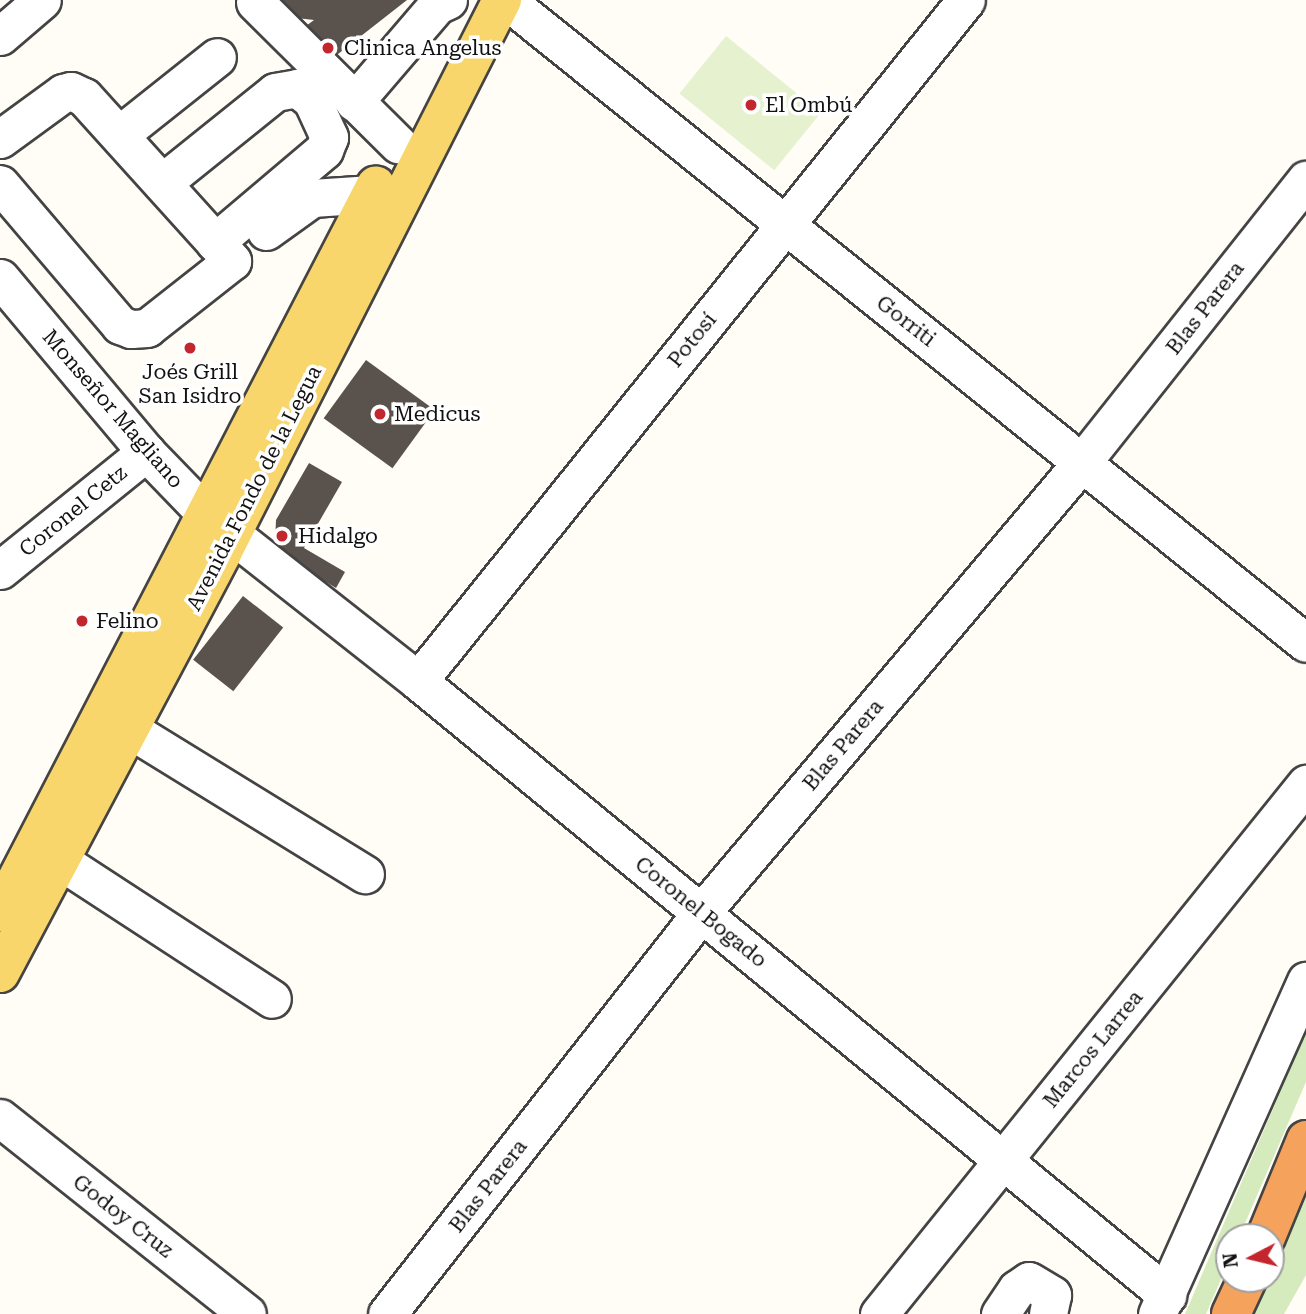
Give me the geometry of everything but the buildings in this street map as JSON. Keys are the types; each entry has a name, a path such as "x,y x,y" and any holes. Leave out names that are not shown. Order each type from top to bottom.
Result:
{"highway":[{"path":"1272,1223 1306,1140"},
{"path":"1231,1314 1241,1293"}],"main road":[{"name":"Avenida Fondo de la Legua","path":"0,973 129,729 219,523 372,194 472,0"},
{"name":"Avenida Fondo de la Legua","path":"0,912 219,523 504,0"}],"street":[{"path":"0,36 42,0"},
{"path":"354,102 437,5 448,0"},
{"name":"Gorriti","path":"504,0 1083,461 1306,643"},
{"name":"Potosí","path":"418,681 966,0"},
{"path":"255,2 398,144"},
{"path":"119,135 217,57"},
{"path":"0,184 120,325 147,328 180,303 223,251 324,150 329,137 312,100 297,88 275,92 162,183"},
{"path":"0,139 71,90 84,97 223,251"},
{"name":"Blas Parera","path":"387,1314 702,912 1083,461 1306,180"},
{"path":"223,251 299,202 372,194"},
{"name":"Monseñor Magliano","path":"0,278 146,452 219,523"},
{"name":"Coronel Cetz","path":"0,570 146,452"},
{"name":"Coronel Bogado","path":"219,523 702,912 1002,1162 1162,1305"},
{"path":"129,729 365,874"},
{"name":"Marcos Larrea","path":"879,1314 1306,784"},
{"path":"59,860 272,999"},
{"path":"1162,1305 1306,981"},
{"name":"Godoy Cruz","path":"0,1118 247,1314"},
{"path":"1000,1314 1017,1289 1029,1281 1052,1295 1048,1314"}],"green space":[{"name":"El Ombú","path":"726,36 821,113 774,170 679,94"},
{"path":"1306,1032 1306,1082 1245,1223 1224,1223"},
{"path":"1306,1192 1306,1275 1284,1314 1253,1314 1262,1293 1285,1293 1285,1240"},
{"path":"1215,1244 1215,1293 1206,1314 1185,1314"}],"place":[{"name":"Clinica Angelus","path":"328,48"},
{"name":"El Ombú","path":"751,105"},
{"name":"Joe´s Grill San Isidro","path":"190,348"},
{"name":"Medicus","path":"380,414"},
{"name":"Hidalgo","path":"282,536"},
{"name":"Felino","path":"82,621"}]}
